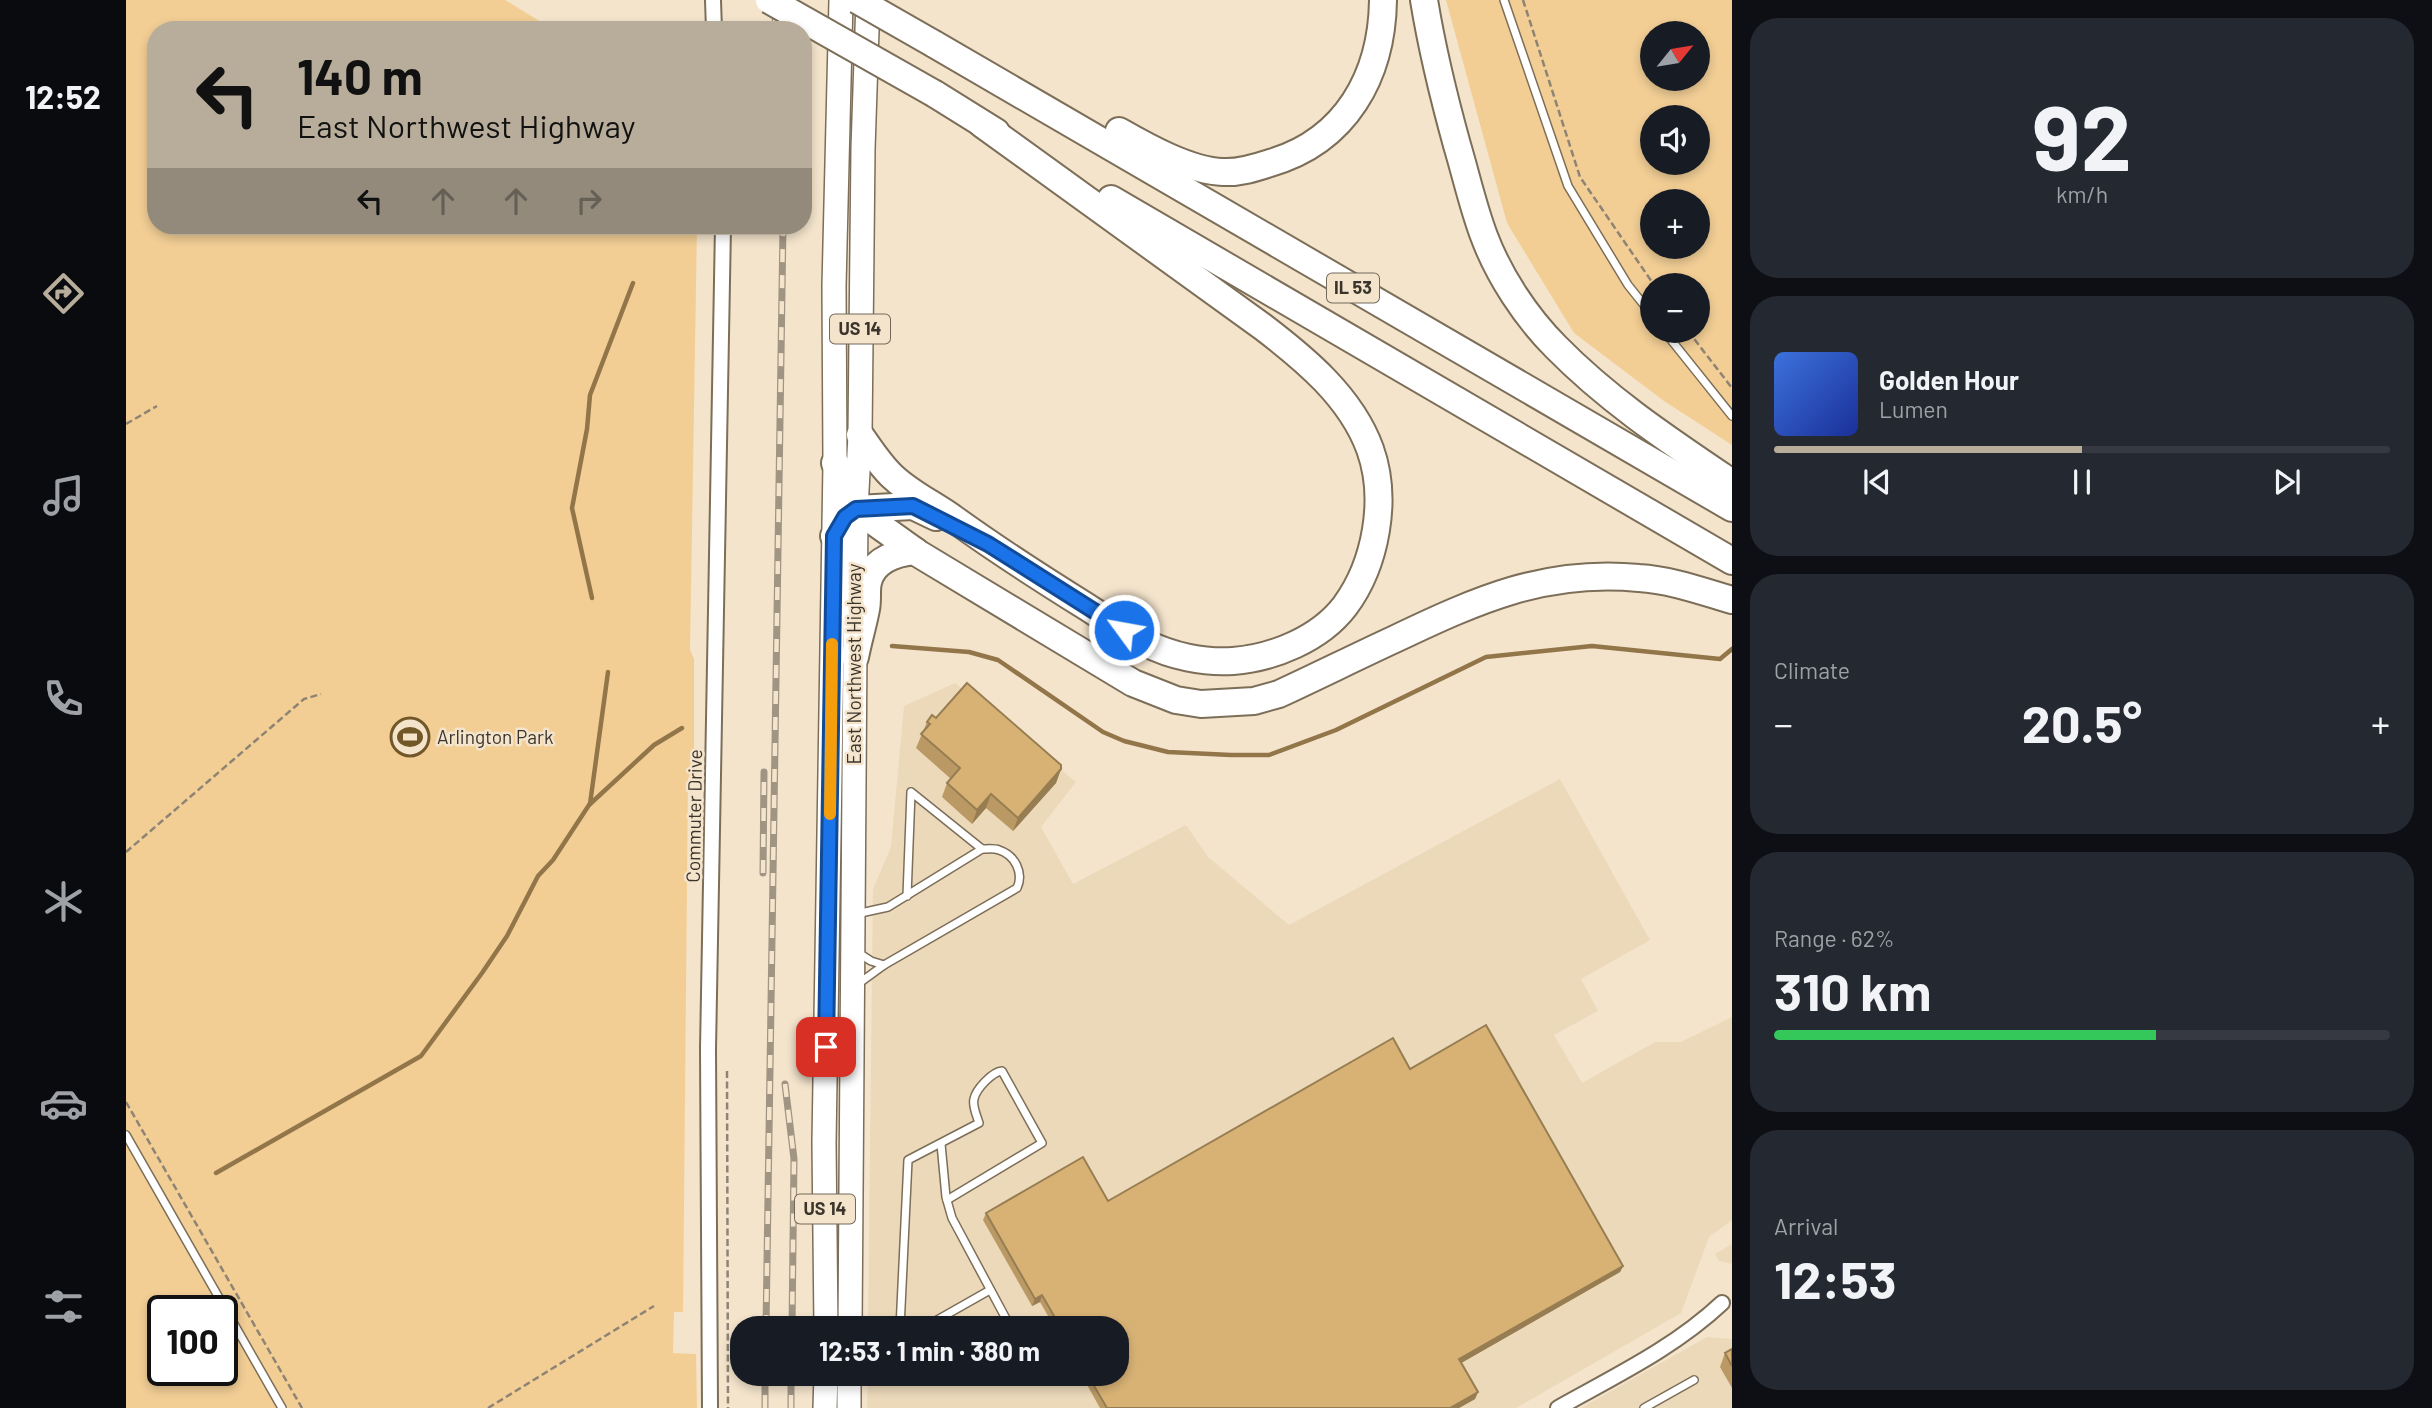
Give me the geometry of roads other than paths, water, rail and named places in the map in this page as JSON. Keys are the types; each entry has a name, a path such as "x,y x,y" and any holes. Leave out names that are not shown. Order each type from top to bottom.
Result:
{"highway":[{"name":"IL 53","path":"769,0 806,21"},
{"name":"IL 53","path":"856,0 1732,508"},
{"path":"975,68 1054,96 1160,154 1221,172 1245,170 1305,151 1349,111 1364,89 1375,61 1383,26 1383,0"},
{"path":"1424,0 1447,110 1461,160 1485,237 1503,274 1554,346 1590,379 1637,419 1732,483"},
{"name":"IL 53","path":"812,24 1732,561"},
{"path":"860,436 893,477 988,544 1146,643 1176,655 1203,660 1253,659 1275,653 1303,640 1344,607 1358,583 1369,555 1377,527 1376,475 1370,449 1351,411 1297,353 982,124"},
{"path":"835,463 856,509 915,551 1133,683 1176,700 1201,704 1254,701 1279,694 1464,606 1526,585 1597,576 1639,578 1682,585 1732,600"},
{"path":"834,536 845,517 856,509 913,506 988,544"},
{"path":"855,657 867,607 868,582 875,568 899,552 915,551"}],"main road":[{"name":"East Northwest Highway","path":"826,1316 824,1143 835,463 834,286 841,0"},
{"name":"East Northwest Highway","path":"850,1316 856,509 860,436 863,149 868,0"},
{"path":"829,903 852,914"},
{"path":"825,1408 826,1386"},
{"path":"849,1386 849,1408"}],"street":[{"path":"713,0 714,21"},
{"name":"Commuter Drive","path":"710,1408 708,1049 723,235"},
{"path":"1558,1408 1673,1343 1722,1303"}],"lane":[{"path":"1504,0 1568,186 1628,285 1640,300"},
{"path":"1674,343 1732,416"},
{"path":"907,896 911,792 982,849"},
{"path":"852,914 888,908 982,849 1000,850 1012,858 1020,870 1017,888 884,965 852,988"},
{"path":"852,947 861,956 884,965"},
{"path":"901,1316 908,1160 979,1123 973,1104 974,1096 996,1071 1003,1071 1042,1143 947,1200"},
{"path":"126,1135 282,1408"},
{"path":"941,1144 947,1200 953,1218 1004,1316"},
{"path":"944,1316 990,1290"},
{"path":"1644,1408 1694,1380"}],"waterway":[{"path":"592,598 572,508 587,429 590,395 633,283"},
{"path":"892,646 969,652 998,660 1103,732 1124,741 1168,752 1231,755 1269,755 1336,730 1486,657 1592,646 1720,659 1732,649"},
{"path":"590,804 608,672"},
{"path":"216,1173 421,1056 507,936 538,876 553,860 589,805 654,745 682,728"}],"railway":[{"path":"775,21 776,0"},
{"path":"786,21 787,0"},
{"path":"766,1316 783,235"},
{"path":"763,873 764,772"},
{"path":"785,1084 794,1159 792,1316"},
{"path":"765,1386 765,1408"},
{"path":"791,1386 791,1408"}],"place":[{"name":"Arlington Park","path":"410,737"}]}
